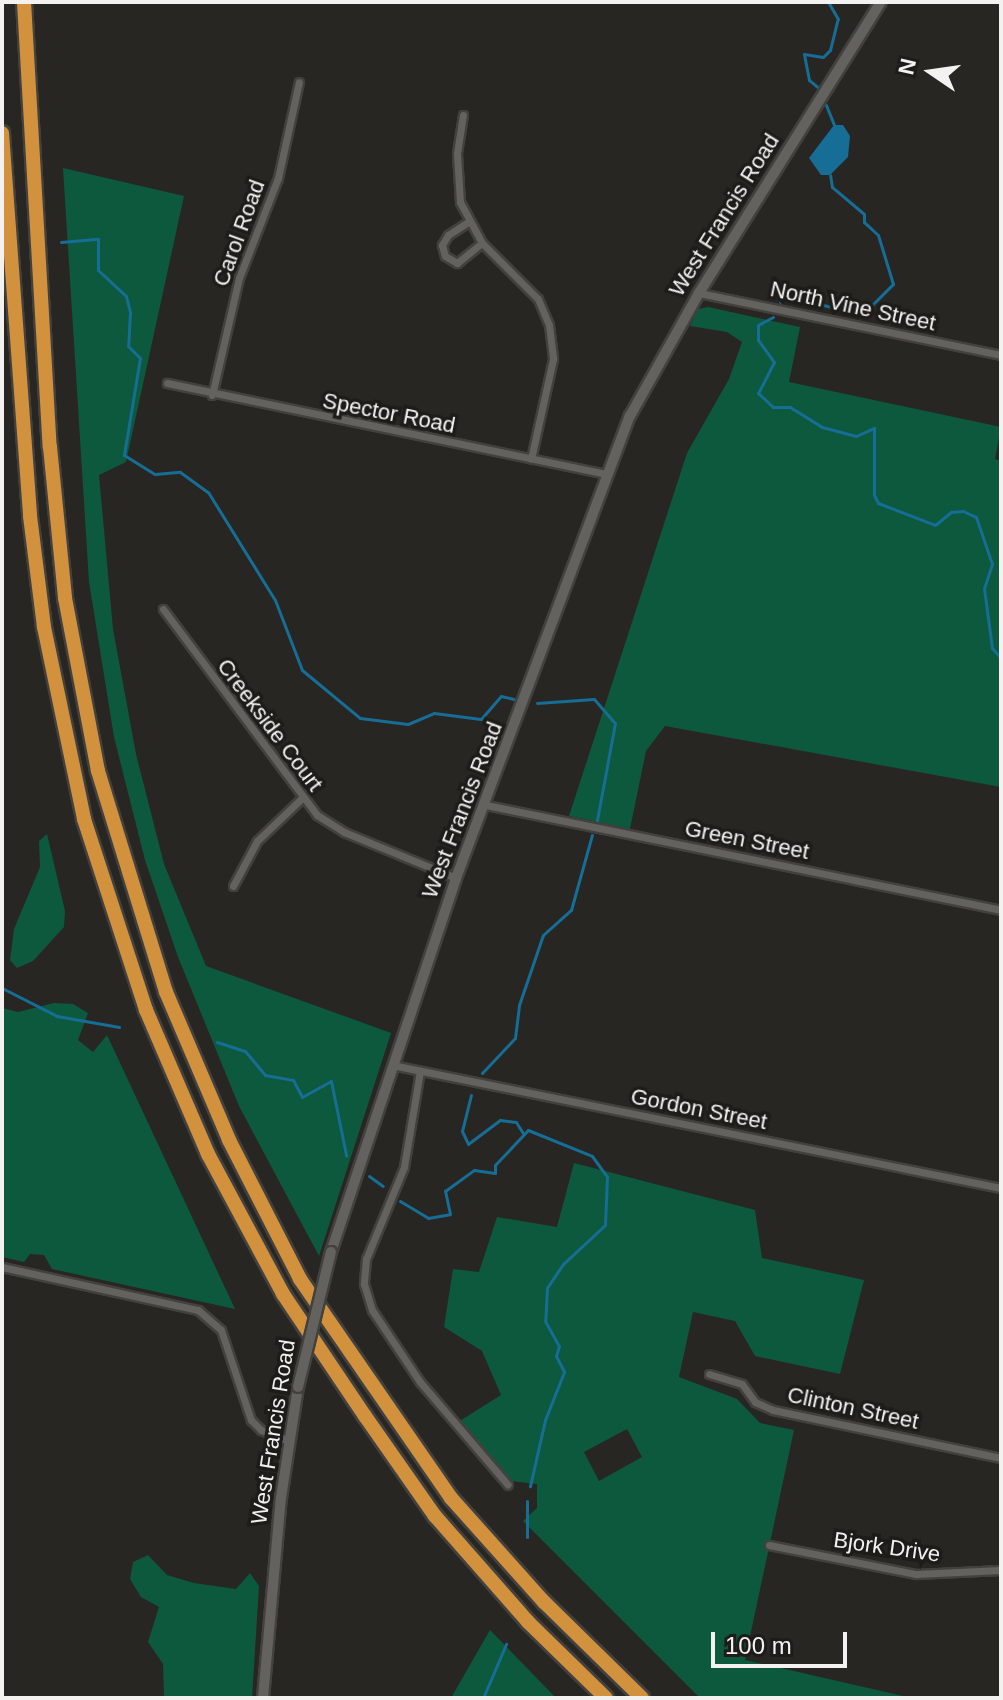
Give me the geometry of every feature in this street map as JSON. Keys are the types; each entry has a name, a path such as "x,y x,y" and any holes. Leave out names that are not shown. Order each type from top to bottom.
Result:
{"highway":[{"path":"24,2 50,447 65,598 98,771 166,992 229,1140 300,1279 451,1498 544,1602 642,1698"},
{"path":"2,133 29,502 44,627 84,819 146,1010 208,1154 276,1280 365,1416 435,1516 528,1622 606,1698"}],"street":[{"name":"West Francis Road","path":"263,1698 298,1387 331,1252 390,1065 456,878 486,805 605,474 656,366 881,2"},
{"name":"Carol Road","path":"212,395 239,278 278,178 299,82"},
{"path":"463,115 456,177 468,222 482,243 517,272 538,299 549,325 553,359 531,459"},
{"path":"468,222 448,235 442,245 445,256 457,263 482,243"},
{"name":"North Vine Street","path":"699,293 1001,355"},
{"name":"Spector Road","path":"167,383 212,395 605,474"},
{"name":"Creekside Court","path":"163,609 301,799 344,832 456,878"},
{"path":"233,886 257,841 301,799"},
{"name":"Green Street","path":"486,805 1001,910"},
{"name":"Gordon Street","path":"390,1065 1001,1188"},
{"path":"420,1071 404,1167 366,1259 364,1284 372,1310 420,1382 508,1485"},
{"path":"2,1267 198,1310 221,1330 251,1420 261,1430 290,1441"},
{"name":"Clinton Street","path":"709,1374 742,1384 755,1402 773,1410 1001,1458"},
{"name":"Bjork Drive","path":"769,1545 916,1574 1001,1570"}],"green space":[{"path":"63,168 184,196 126,462 99,475 113,629 136,754 164,864 206,966 391,1033 319,1256 239,1106 178,957 145,860 114,737 89,582"},
{"path":"708,307 800,327 789,382 1001,427 995,459 1001,461 1001,787 665,726 646,751 630,829 569,816 687,453 729,379 742,342 727,332 690,326 698,309"},
{"path":"47,834 65,911 64,927 33,961 17,968 10,960 14,929 40,867 39,841"},
{"path":"54,1003 73,1004 88,1013 78,1040 93,1052 107,1035 235,1309 52,1269 44,1255 30,1254 24,1262 2,1257 2,1008 18,1012"},
{"path":"574,1163 755,1210 762,1258 864,1280 840,1374 755,1356 735,1321 693,1312 679,1377 737,1399 760,1423 794,1430 745,1660 912,1698 700,1698 523,1521 537,1508 537,1484 511,1481 458,1422 501,1395 482,1351 444,1327 453,1269 479,1272 497,1217 557,1227","holes":["627,1429 642,1457 599,1481 584,1452"]},
{"path":"148,1555 167,1575 194,1583 236,1589 250,1573 259,1586 252,1698 164,1698 163,1664 148,1642 159,1607 141,1597 130,1579 133,1562"},
{"path":"490,1630 556,1698 451,1698"}],"water":[{"path":"834,125 843,125 850,136 848,157 830,175 821,175 809,158"}],"waterway":[{"path":"820,89 809,80 804,54 823,57 830,50 838,19 828,2"},
{"path":"826,105 834,125"},
{"path":"780,302 785,295 862,315 893,284 878,235 864,222 864,214 832,187 830,175"},
{"path":"61,242 98,239 98,270 126,296 130,312 128,346 140,358 124,455 155,474 180,472 208,492 275,600 302,670 360,718 408,724 434,713 481,719 501,696 514,699"},
{"path":"773,317 758,325 758,340 774,362 758,393 773,407 790,407 822,427 856,436 874,428 874,495 878,503 935,525 951,512 963,511 976,517 992,564 984,588 992,648 1001,658"},
{"path":"537,703 594,699 615,723 597,820"},
{"path":"482,1073 515,1038 519,1005 543,935 571,910 592,835"},
{"path":"2,988 57,1016 119,1027"},
{"path":"217,1042 245,1051 265,1075 293,1080 302,1097 331,1081 346,1155"},
{"path":"471,1095 462,1131 468,1144 500,1120 516,1122 523,1133"},
{"path":"400,1201 428,1218 450,1214 445,1191 474,1170 495,1173 495,1165 528,1130 592,1156 607,1177 605,1225 563,1264 547,1288 545,1321 559,1346 556,1356 564,1372 545,1420 530,1486"},
{"path":"369,1176 383,1186"},
{"path":"527,1501 527,1537"},
{"path":"483,1698 506,1644"}]}
